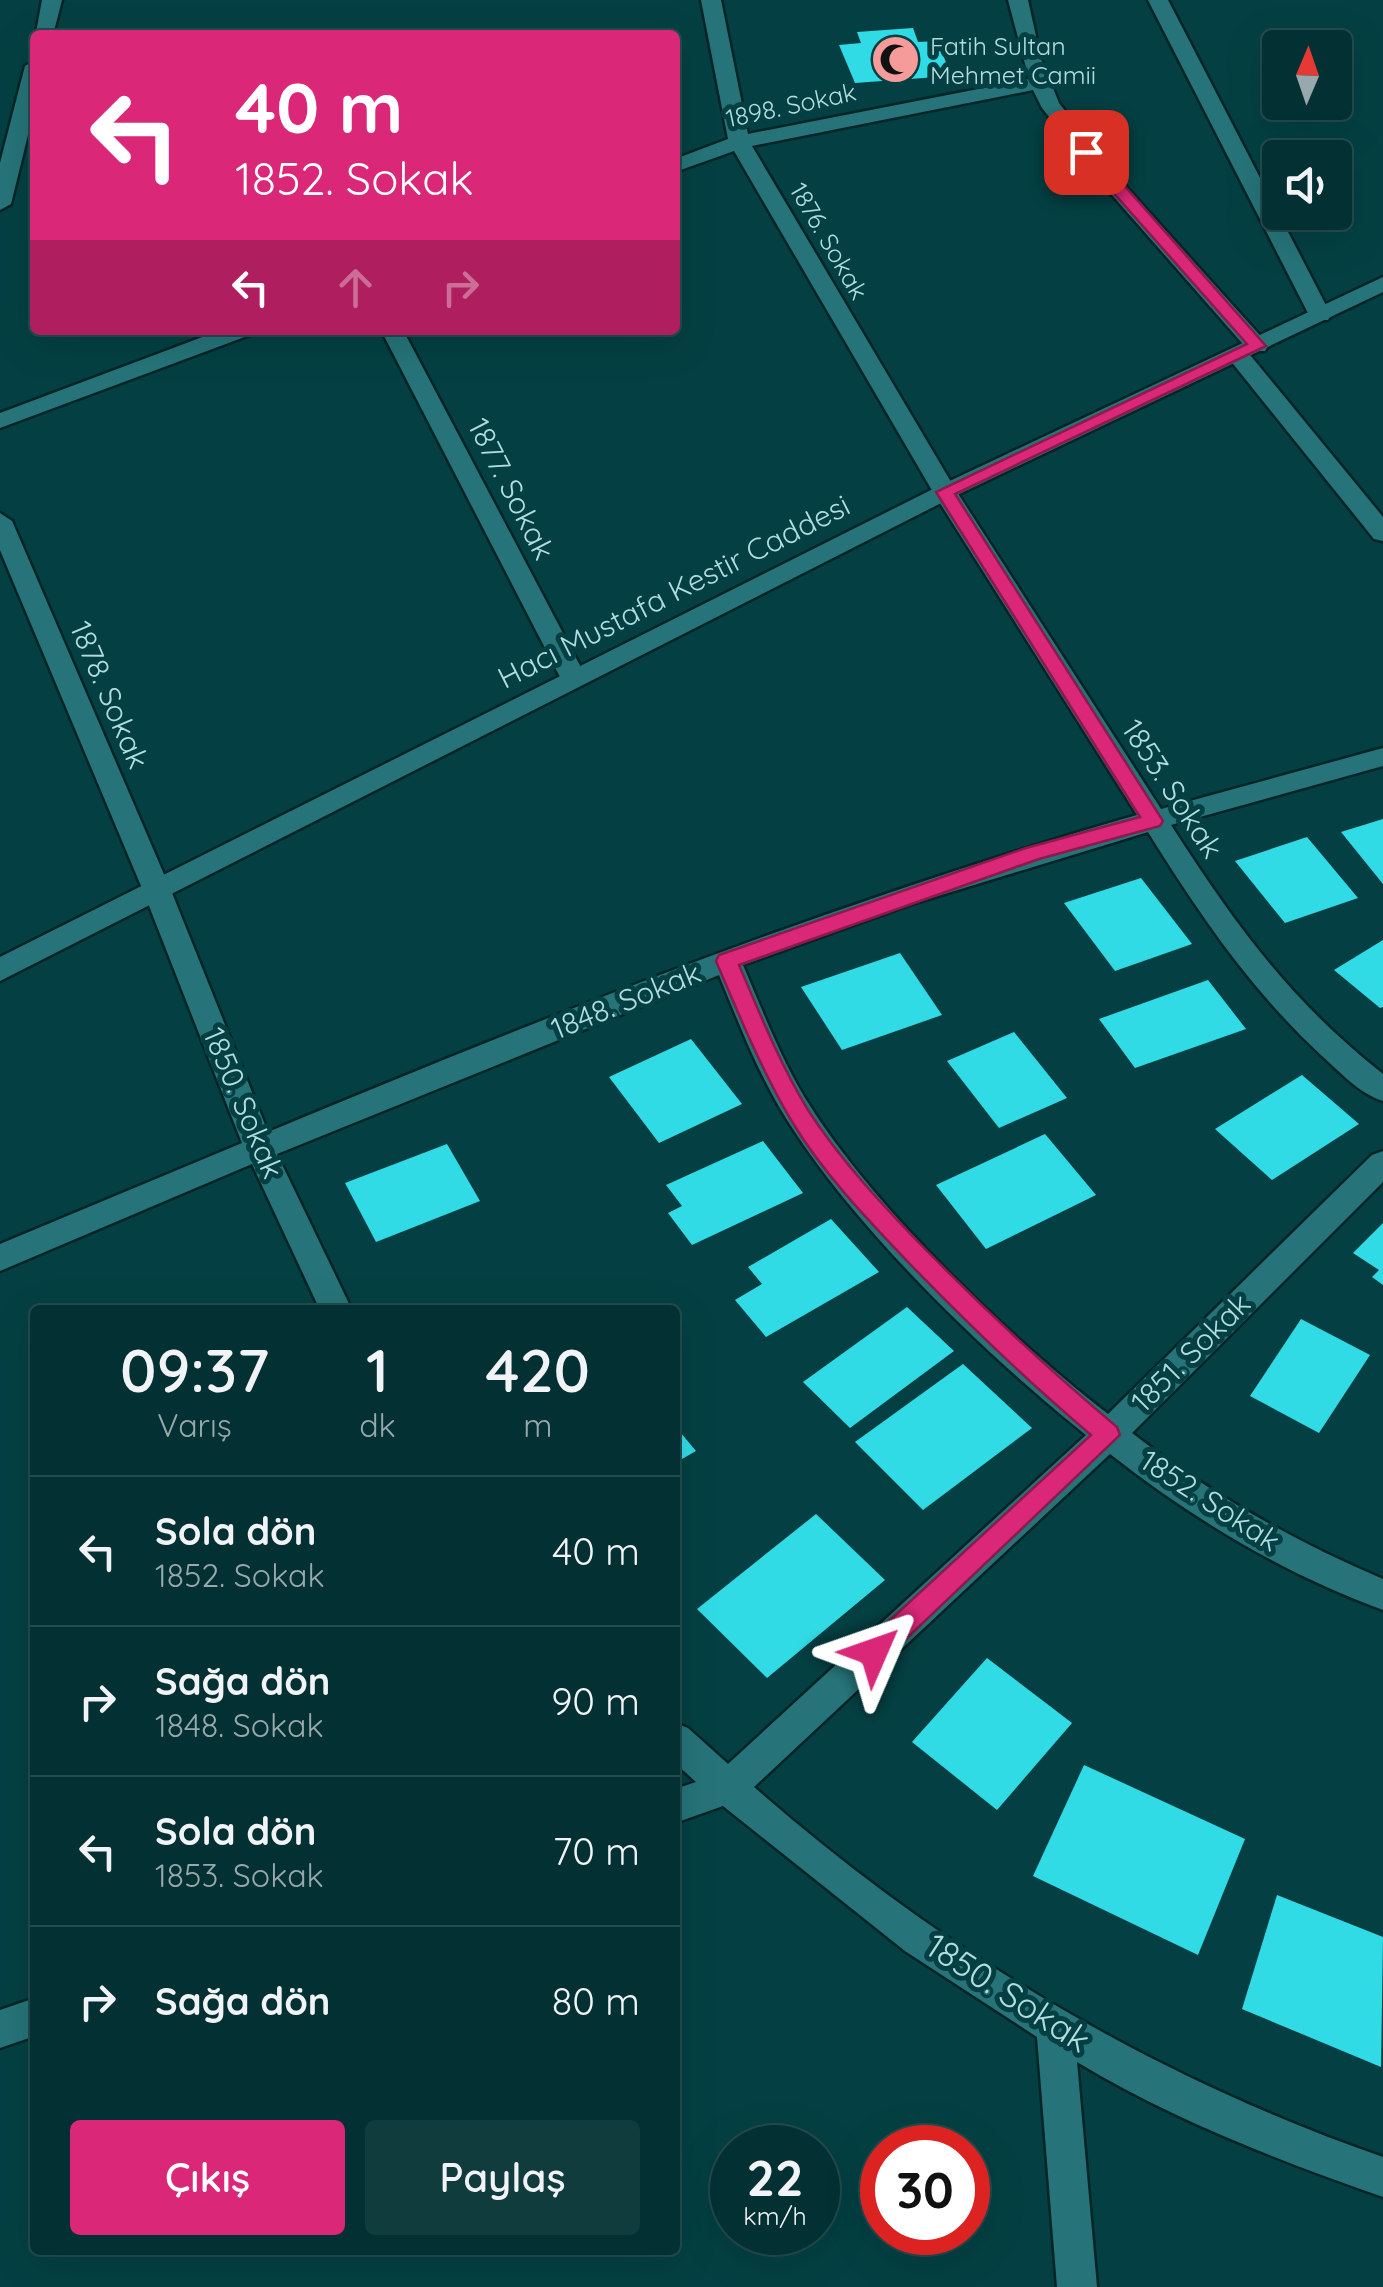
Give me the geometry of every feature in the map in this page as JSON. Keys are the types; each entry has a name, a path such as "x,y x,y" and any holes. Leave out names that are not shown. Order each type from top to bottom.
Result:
{"street":[{"path":"44,30 52,0"},
{"name":"1876. Sokak","path":"711,0 739,142 945,492"},
{"path":"1018,0 1039,83 1058,117 1247,350 1383,533"},
{"path":"1158,0 1320,314"},
{"name":"1898. Sokak","path":"680,164 739,142 1039,83"},
{"path":"0,204 30,86"},
{"name":"Hacı Mustafa Kestir Caddesi","path":"0,970 945,492 1383,284"},
{"path":"0,421 229,335"},
{"name":"1877. Sokak","path":"395,335 572,678"},
{"name":"1853. Sokak","path":"945,492 1225,932 1261,976 1345,1060 1383,1090"},
{"name":"1878. Sokak","path":"0,521 158,893"},
{"name":"1848. Sokak","path":"0,1258 260,1148 727,961 1034,853 1383,757"},
{"name":"1850. Sokak","path":"158,893 260,1148 334,1305"},
{"name":"1852. Sokak","path":"727,961 768,1057 801,1117 884,1222 1011,1353 1108,1435 1191,1493 1290,1553 1383,1595"},
{"name":"1851. Sokak","path":"680,1804 728,1788 1108,1435 1383,1163"},
{"name":"1850. Sokak","path":"680,1745 845,1883 1055,2029 1199,2105 1383,2178"},
{"path":"0,2029 30,2020"},
{"path":"1055,2029 1077,2287"}],"building":[{"name":"Fatih Sultan Mehmet Camii","path":"913,28 918,42 938,41 951,76 855,83 839,45 861,43 857,32"},
{"path":"1383,819 1383,884 1341,832"},
{"path":"1307,837 1358,898 1285,923 1235,861"},
{"path":"1141,878 1192,944 1115,971 1064,903"},
{"path":"1383,940 1383,1007 1380,1008 1334,970"},
{"path":"900,953 942,1015 842,1050 801,987"},
{"path":"1208,980 1246,1029 1135,1068 1099,1019"},
{"path":"1014,1032 1067,1098 999,1128 947,1061"},
{"path":"691,1039 742,1104 659,1143 609,1077"},
{"path":"1302,1075 1359,1124 1272,1180 1215,1129"},
{"path":"1045,1134 1096,1195 986,1249 936,1185"},
{"path":"763,1141 803,1193 692,1245 668,1213 682,1206 666,1185"},
{"path":"447,1144 480,1201 376,1242 345,1183"},
{"path":"831,1219 879,1272 766,1337 735,1300 762,1284 748,1267"},
{"path":"1383,1223 1383,1285 1372,1277 1379,1270 1353,1253"},
{"path":"907,1307 954,1351 850,1428 803,1382"},
{"path":"1301,1319 1370,1355 1319,1433 1250,1396"},
{"path":"963,1364 1032,1428 923,1510 855,1442"},
{"path":"680,1432 696,1451 680,1460"},
{"path":"816,1514 885,1580 767,1678 697,1609"},
{"path":"987,1658 1072,1723 997,1810 912,1742"},
{"path":"1084,1765 1245,1839 1198,1955 1033,1876"},
{"path":"1277,1895 1383,1937 1381,2067 1242,2009"}],"place":[{"name":"Fatih Sultan Mehmet Camii","path":"895,60"}],"route":[{"path":"874,1652 1108,1435 1011,1353 884,1222 840,1170 801,1117 768,1057 727,961 1034,853 1153,821 945,492 1257,346 1086,152"}]}
